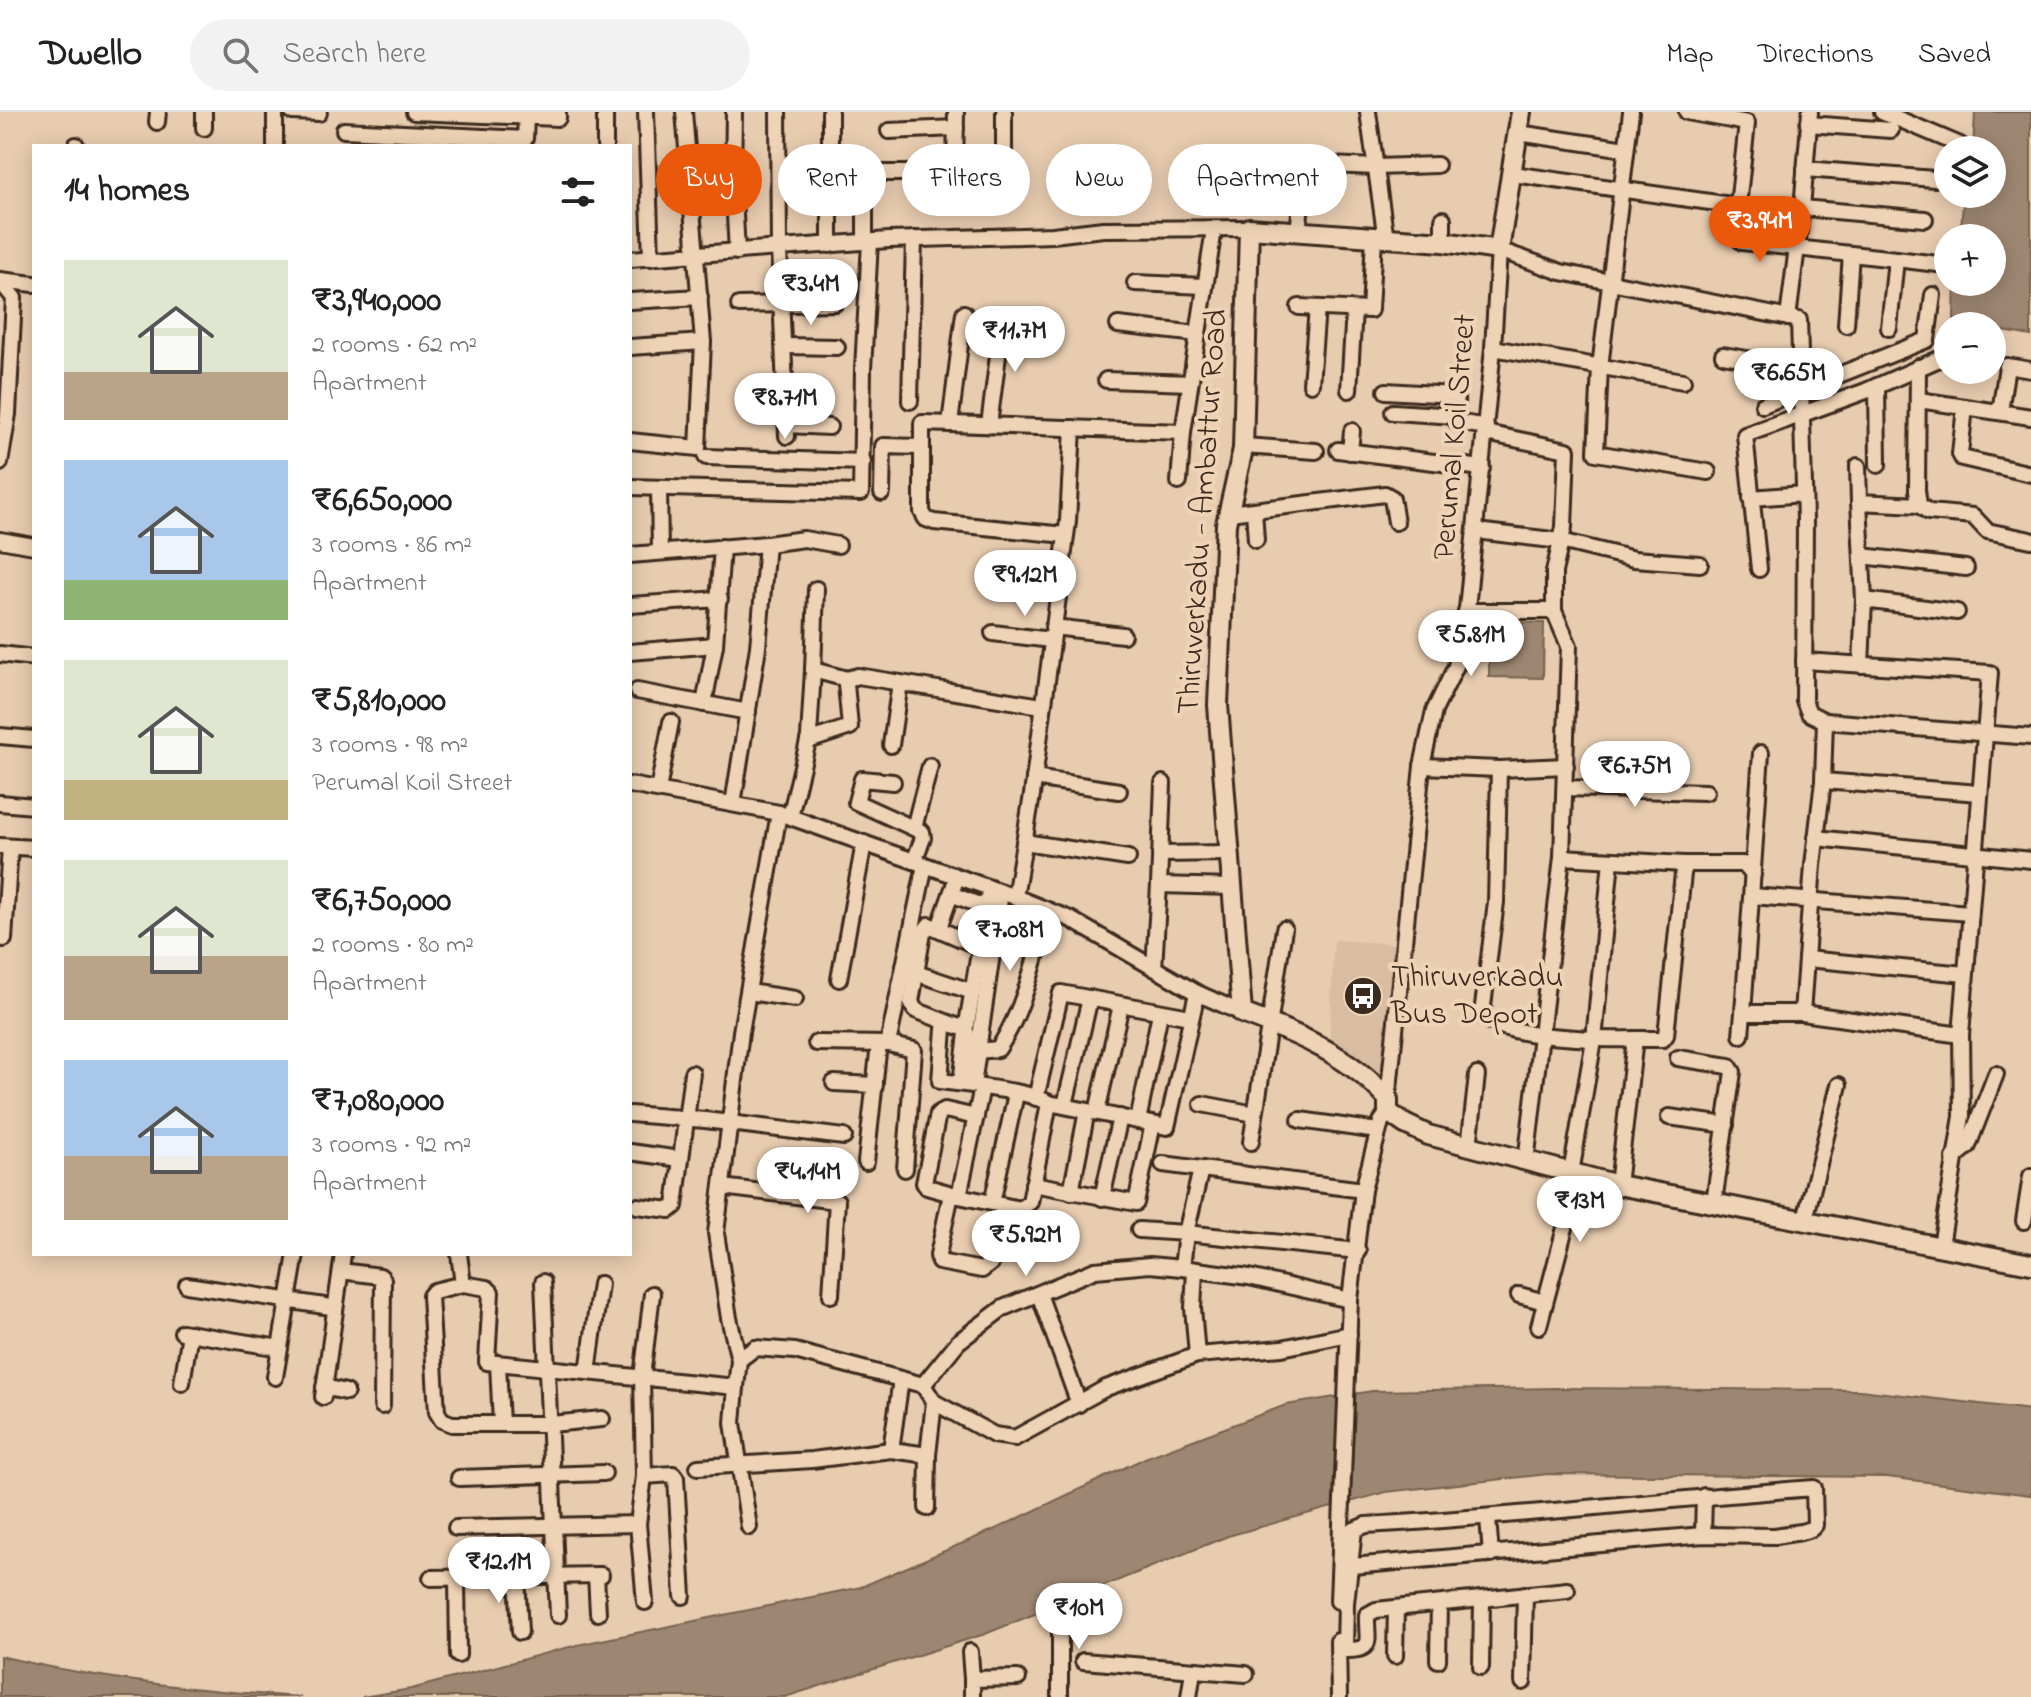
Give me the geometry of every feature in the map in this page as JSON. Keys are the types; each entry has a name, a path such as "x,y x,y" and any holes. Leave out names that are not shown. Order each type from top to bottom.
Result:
{"main road":[{"path":"1249,228 1443,242 1499,250 1521,112"},
{"name":"Thiruverkadu - Ambattur Road","path":"1242,1013 1218,705 1229,513 1243,446 1249,228"},
{"path":"1242,1013 1311,1039 1374,1084 1405,1124 1428,1135 1618,1185 2031,1264"}],"street":[{"path":"204,112 204,128"},
{"path":"275,112 275,144"},
{"path":"292,112 319,113"},
{"path":"414,112 558,118 558,112"},
{"path":"605,112 605,144"},
{"path":"646,112 651,258"},
{"path":"632,441 698,448 703,342 684,112"},
{"path":"734,112 733,179 737,252"},
{"path":"778,112 779,248 787,431 829,427"},
{"path":"830,112 830,144"},
{"path":"886,173 955,173 956,112"},
{"path":"1004,112 1004,144"},
{"path":"1299,307 1368,311 1371,308 1380,239 1376,167 1368,112"},
{"path":"1596,453 1600,367 1631,112"},
{"path":"1687,112 1747,123 1738,206 1739,239 1742,242 1934,264"},
{"path":"1882,112 1939,136"},
{"path":"344,130 525,139 526,117"},
{"path":"1788,318 1798,249 1809,118 1891,130"},
{"path":"889,131 956,128"},
{"path":"1518,133 1626,149"},
{"path":"1347,166 1437,165"},
{"path":"1805,169 1934,179"},
{"path":"1513,174 1738,206"},
{"path":"1802,208 1925,219"},
{"path":"830,216 830,245"},
{"path":"632,487 860,494 866,216"},
{"path":"1298,233 1300,216"},
{"path":"1443,219 1443,242"},
{"path":"632,259 914,239 1053,235 1103,229 1249,228"},
{"path":"1179,482 1183,432 1214,229"},
{"path":"910,401 914,239"},
{"path":"1499,250 1561,272 1799,320 1806,708 1825,721 2031,737"},
{"name":"Perumal Koil Street","path":"1388,1105 1422,766 1434,711 1456,666 1466,611 1486,430 1499,250"},
{"path":"1846,325 1851,254"},
{"path":"1889,328 1896,259"},
{"path":"0,280 32,284"},
{"path":"0,280 14,298 8,414 0,463"},
{"path":"1135,283 1205,286"},
{"path":"1763,405 1927,340 1933,295"},
{"path":"632,301 700,297"},
{"path":"739,305 835,303"},
{"path":"1311,384 1317,308"},
{"path":"1349,390 1354,310"},
{"path":"950,424 964,313"},
{"path":"989,425 1003,317"},
{"path":"1118,325 1198,334"},
{"path":"632,347 703,342"},
{"path":"785,346 837,347"},
{"path":"1493,348 1683,381"},
{"path":"1723,355 1800,368"},
{"path":"1759,569 1745,435 1877,386 1934,361"},
{"path":"2000,412 2007,366 2031,370"},
{"path":"1918,367 1919,505"},
{"path":"1106,380 1190,383"},
{"path":"1877,386 1878,465"},
{"path":"1386,391 1453,395 1459,424 1567,450 1708,472"},
{"path":"1919,400 2031,417"},
{"path":"1965,407 1960,457 2031,474"},
{"path":"1393,412 1456,416"},
{"path":"1066,535 926,519 922,512 922,423 1183,432"},
{"path":"972,1085 1002,893 1024,842 1034,778 1066,535 1073,428"},
{"path":"1352,431 1344,451 1482,468"},
{"path":"882,493 883,446 922,447"},
{"path":"1243,446 1316,451"},
{"path":"1526,1162 1562,857 1569,646 1554,611 1554,572 1564,527 1567,450"},
{"path":"706,457 863,462"},
{"path":"1858,466 1864,600 1861,665"},
{"path":"659,488 660,552"},
{"path":"1229,513 1385,494 1392,498 1396,522"},
{"path":"1751,498 1804,494"},
{"path":"1859,502 1919,505 1929,512 1973,516 1987,531 2031,540"},
{"path":"1254,510 1256,540"},
{"path":"1476,531 1561,541 1634,559 1700,564"},
{"path":"632,555 804,539 838,545"},
{"path":"0,540 32,546"},
{"path":"733,804 758,647 767,544"},
{"path":"704,704 715,645 722,547"},
{"path":"1862,556 1966,568"},
{"path":"749,1527 733,1423 739,1360 716,1233 749,992 785,815 808,741 816,589"},
{"path":"632,605 720,599"},
{"path":"1864,600 1957,612"},
{"path":"1466,611 1554,611"},
{"path":"993,633 1123,635"},
{"path":"632,652 715,645"},
{"path":"0,654 32,658"},
{"path":"1804,661 1990,673 1961,1035 1962,1116 1941,1246"},
{"path":"813,670 847,679 863,676 1042,706"},
{"path":"808,741 850,727 845,689 847,679"},
{"path":"891,745 900,683"},
{"path":"637,691 748,712"},
{"path":"1802,1013 1823,781 1825,721"},
{"path":"658,790 671,722"},
{"path":"0,736 32,739"},
{"path":"1741,1035 1761,753"},
{"path":"914,828 930,766"},
{"path":"1422,766 1499,769 1566,766"},
{"path":"1499,769 1496,902 1482,1014 1494,1025 1543,1035 1594,1040 1663,1039 1666,1035 1682,902 1684,864"},
{"path":"1034,778 1119,791"},
{"path":"866,1162 875,1085 924,836 914,828 856,803 862,779 893,782"},
{"path":"1823,781 1980,793"},
{"path":"1154,968 1163,783"},
{"path":"632,785 785,815 1002,893 1070,919 1197,993 1242,1013"},
{"path":"1565,788 1706,792"},
{"path":"0,803 32,806"},
{"path":"1816,838 2031,860"},
{"path":"1024,842 1128,858"},
{"path":"839,979 864,843"},
{"path":"4,939 5,846 32,848"},
{"path":"1160,854 1229,853"},
{"path":"1562,857 1743,864 1753,874"},
{"path":"1539,1326 1575,1174 1594,1040 1611,860"},
{"path":"939,928 957,877"},
{"path":"1159,885 1232,887"},
{"path":"980,947 929,925 925,929 911,1002 915,1010 959,1027 967,1024 987,908 1002,893"},
{"path":"951,894 987,908"},
{"path":"1752,896 1970,913"},
{"path":"978,1051 998,1049 1005,1039 1018,1011 1049,911"},
{"path":"1251,1142 1284,929"},
{"path":"1806,959 1965,974"},
{"path":"916,973 973,992"},
{"path":"749,992 795,999"},
{"path":"976,1117 945,1110 938,1114 924,1183 927,1187 998,1205 1020,1209 1027,1206 1033,1184 1042,1101 1061,993 1190,1017"},
{"path":"944,1029 940,1081 972,1085 1167,1127 1197,993"},
{"path":"1065,1105 1090,998"},
{"path":"1071,1192 1121,1005"},
{"path":"1033,1184 1136,1203 1160,1013"},
{"path":"1743,1013 1802,1013 1961,1035"},
{"path":"967,1033 976,1117 938,1255 939,1262 982,1270 992,1262 1016,1094"},
{"path":"1618,1185 1635,1039"},
{"path":"816,1043 883,1044 910,1048 915,1055 905,1169"},
{"path":"1678,1058 1732,1068 1714,1202"},
{"path":"637,1206 673,1208 692,1073"},
{"path":"1954,1158 1968,1146 1996,1074"},
{"path":"1469,1147 1477,1075"},
{"path":"834,1083 875,1085"},
{"path":"1805,1219 1839,1085"},
{"path":"1202,1104 1255,1114"},
{"path":"1339,1697 1350,1300 1363,1190 1388,1105"},
{"path":"632,1114 844,1137"},
{"path":"1102,1198 1120,1117"},
{"path":"1669,1117 1726,1125"},
{"path":"1300,1120 1378,1131"},
{"path":"632,1152 680,1159"},
{"path":"1163,1164 1363,1190"},
{"path":"1197,1355 1186,1233 1201,1169"},
{"path":"2024,1221 2031,1176"},
{"path":"722,1187 837,1201 831,1295"},
{"path":"1139,1230 1358,1251"},
{"path":"275,1377 296,1256"},
{"path":"343,1256 323,1392 346,1392"},
{"path":"459,1256 463,1284"},
{"path":"923,1385 958,1342 1003,1308 1095,1270 1150,1265 1189,1269 1249,1277 1350,1300"},
{"path":"341,1271 383,1279 382,1406"},
{"path":"543,1282 558,1615"},
{"path":"602,1419 551,1424 452,1424 442,1420 437,1412 430,1296 434,1291 463,1284 490,1289 487,1362 736,1387"},
{"path":"588,1372 600,1284"},
{"path":"187,1285 331,1307"},
{"path":"645,1602 638,1524 644,1476 642,1377 652,1294"},
{"path":"1039,1294 1079,1404"},
{"path":"1519,1295 1545,1302"},
{"path":"182,1383 186,1333 280,1348"},
{"path":"739,1360 755,1348 795,1351 923,1385 934,1402 994,1435 1015,1438 1106,1388 1197,1355 1282,1348 1349,1334"},
{"path":"498,1364 501,1424"},
{"path":"891,1450 901,1379"},
{"path":"927,1508 928,1455 934,1402"},
{"path":"698,1467 812,1460 891,1450 928,1455"},
{"path":"459,1478 604,1473"},
{"path":"644,1476 673,1474 676,1478 683,1596"},
{"path":"1340,1650 1345,1647 1352,1535 1354,1530 1361,1527 1814,1488 1816,1519 1811,1529 1801,1532 1775,1536 1703,1535 1352,1566"},
{"path":"1703,1535 1704,1496"},
{"path":"1488,1518 1491,1555"},
{"path":"456,1528 638,1524"},
{"path":"431,1578 599,1575 598,1613"},
{"path":"457,1577 458,1655"},
{"path":"517,1577 520,1632"},
{"path":"1340,1650 1365,1647 1368,1643 1369,1614 1396,1608 1567,1590"},
{"path":"1523,1682 1525,1594"},
{"path":"1481,1667 1482,1599"},
{"path":"1060,1604 1060,1697"},
{"path":"1438,1660 1439,1604"},
{"path":"1395,1656 1396,1608"},
{"path":"970,1652 972,1697"},
{"path":"1083,1661 1246,1674"},
{"path":"1189,1697 1193,1671"},
{"path":"972,1679 1018,1678"}],"shaded area":[{"path":"1975,112 2031,112 2031,336 2006,332 2006,312 1954,312 1955,296 2006,296 2006,224 1961,224 1963,208 2006,208 2006,136 1974,136"},
{"path":"1489,622 1544,623 1543,678 1489,677"},
{"name":"Thiruverkadu Bus Depot","path":"1334,940 1399,944 1388,1088 1329,1048"},
{"path":"1556,1388 1860,1390 2031,1410 2031,1495 1887,1477 1548,1474 1386,1492 1228,1536 985,1634 785,1697 362,1697 411,1689 577,1645 861,1587 998,1528 1145,1458 1286,1405 1372,1391"},
{"path":"0,1656 74,1672 149,1683 301,1697 0,1697"}],"place":[{"name":"Thiruverkadu Bus Depot","path":"1363,996"}]}
